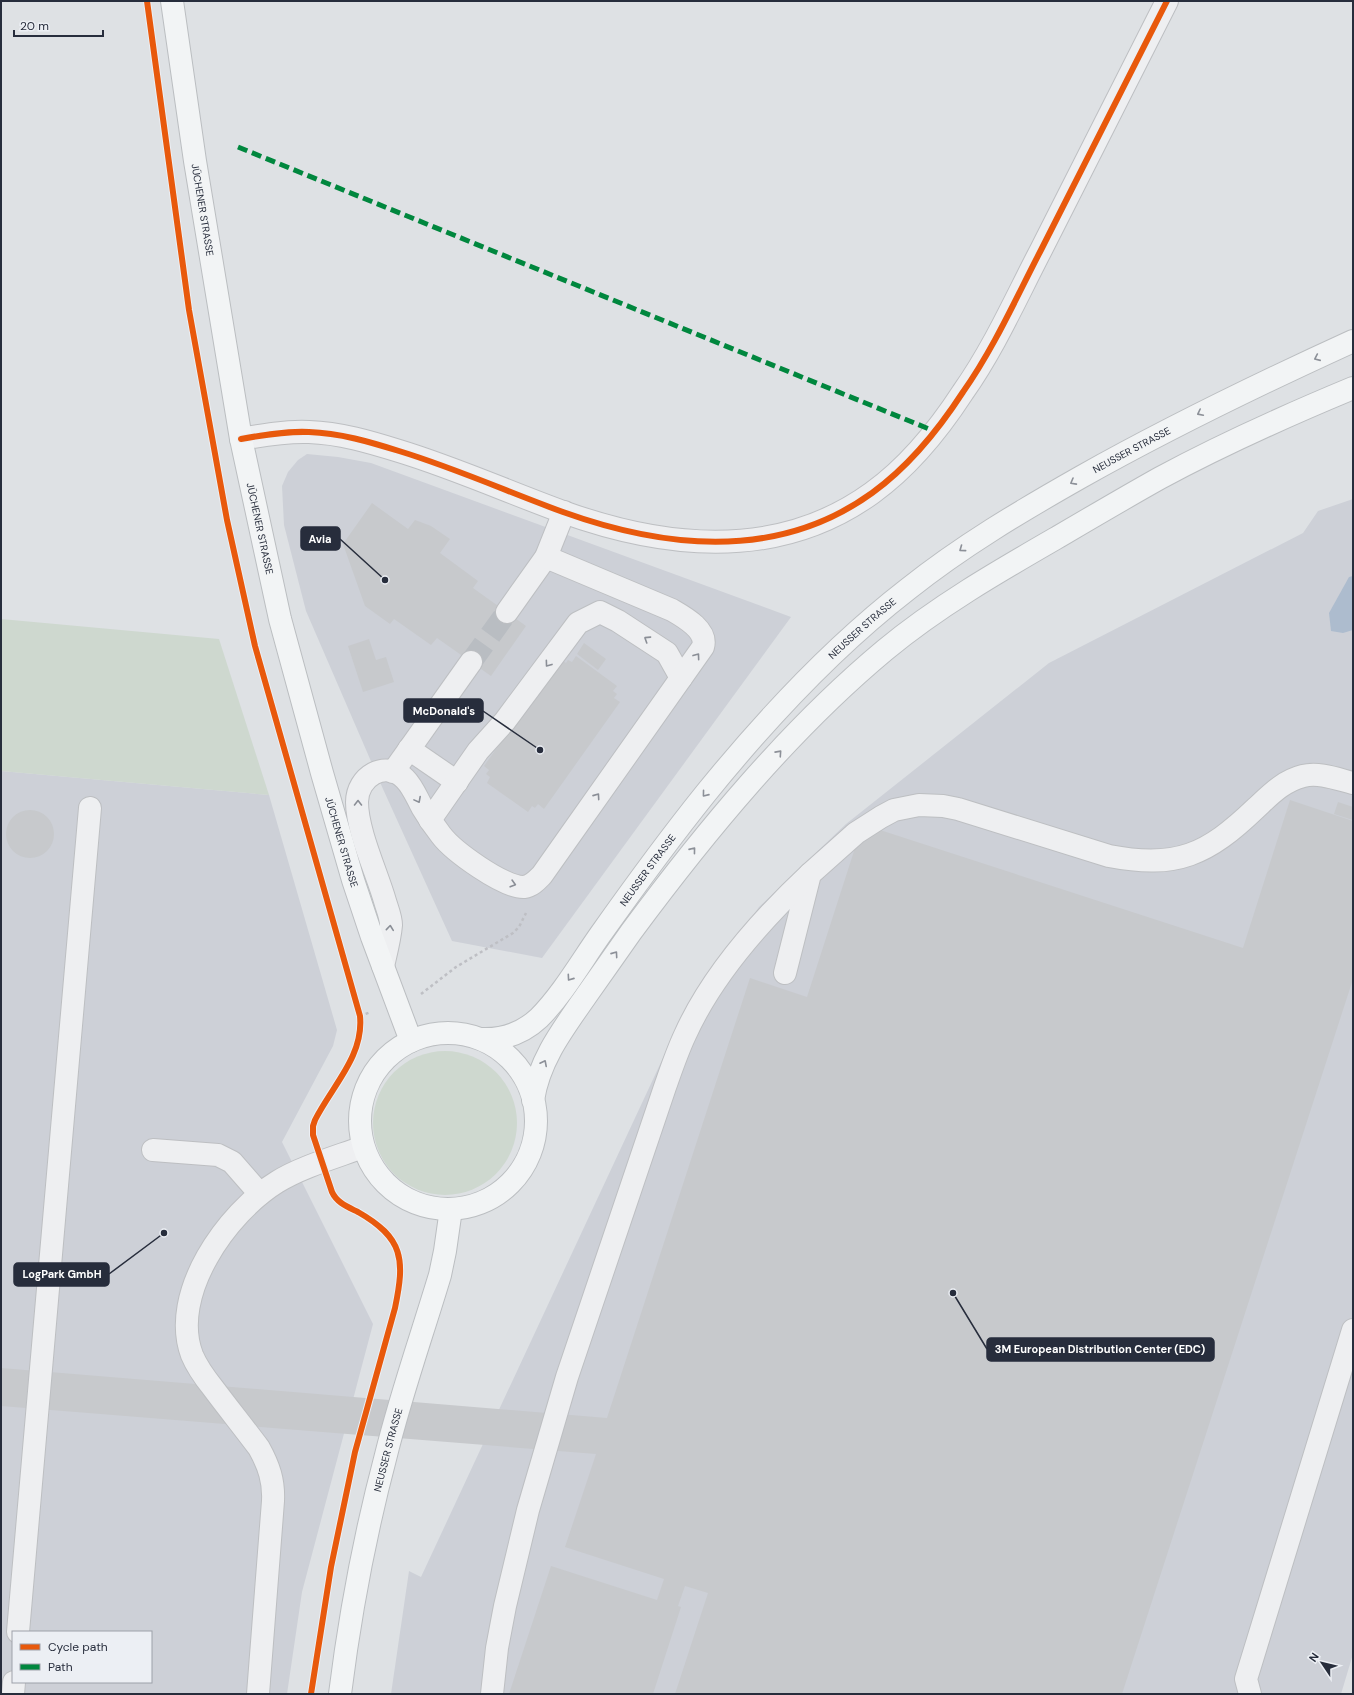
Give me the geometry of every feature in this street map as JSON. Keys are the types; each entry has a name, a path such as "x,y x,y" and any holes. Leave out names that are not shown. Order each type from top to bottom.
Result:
{"main road":[{"name":"JÜCHENER STRASSE","path":"172,1 194,161 241,439 280,619 353,880 411,1041"},
{"name":"NEUSSER STRASSE","path":"481,1039 491,1040 508,1037 527,1027 538,1019 557,997 657,856 734,759 822,665 906,590 975,539 1096,469 1210,408 1353,341"},
{"path":"533,1100 522,1073 503,1052 481,1039 459,1034 435,1034 411,1041 400,1047 381,1064 363,1096 360,1121 363,1147 374,1169 391,1189 413,1202 431,1208 451,1209 466,1207 493,1197 504,1189 518,1173 529,1155 534,1140 536,1127 533,1100 540,1071 560,1034 622,944 693,849 784,746 869,663 911,629 948,603 1162,477 1278,420 1353,388"},
{"name":"NEUSSER STRASSE","path":"340,1694 355,1594 374,1500 396,1416 440,1275 451,1209"}],"street":[{"path":"241,439 295,432 341,435 419,457 564,512 616,529 642,535 690,542 725,542 780,534 818,522 854,504 887,480 918,449 938,425 981,365 1004,324 1167,1"},
{"path":"506,612 546,557 564,512"},
{"path":"383,966 391,923 359,817 357,801 358,792 361,786 371,775 382,770 393,772 407,781 430,820 448,843 496,878 524,887 533,883 542,875 704,644 702,635 691,623 661,605 546,557"},
{"path":"430,820 478,752 505,721 578,623 600,612 618,621 667,653 681,678"},
{"path":"393,772 471,662"},
{"path":"409,749 457,782"},
{"path":"492,1694 497,1648 505,1606 528,1510 567,1377 665,1087 678,1052 694,1017 719,977 771,913 810,874 856,833 894,810 914,806 931,805 958,809 1109,856 1133,861 1155,862 1179,858 1218,841 1233,830 1273,792 1293,779 1314,775 1326,776 1353,783"},
{"path":"18,1631 90,808"},
{"path":"784,973 810,874"},
{"path":"258,1694 273,1501 272,1478 267,1463 259,1448 195,1363 188,1343 187,1323 190,1302 197,1280 211,1250 227,1226 252,1199 278,1181 294,1173 363,1147"},
{"path":"153,1150 218,1155 232,1162 260,1194"},
{"path":"1250,1694 1246,1679 1353,1330"},
{"path":"13,1694 14,1683"}],"path":[{"path":"360,1016 397,1004 422,993 456,967 513,933 519,927 525,914 526,904 524,887"}],"shaded area":[{"path":"307,454 338,457 371,463 791,617 542,958 452,941 383,789 306,611 284,525 282,486 288,472 298,460"},
{"path":"1353,499 1353,1654 1341,1694 391,1694 409,1571 421,1577 683,1015 759,907 846,824 1049,663 1303,533 1318,511"},
{"path":"1,619 219,639 269,795 1,771"},
{"path":"1,771 269,795 337,1030 333,1046 282,1142 373,1324 302,1592 287,1694 1,1694"},
{"path":"438,1051 452,1051 479,1059 491,1067 501,1077 512,1095 516,1109 516,1137 512,1151 501,1169 491,1179 473,1190 452,1195 438,1195 411,1187 399,1179 389,1169 378,1151 373,1130 373,1116 381,1089 389,1077 399,1067 417,1056"}],"water":[{"path":"1353,576 1353,630 1343,633 1331,631 1329,613 1349,577"}],"building":[{"path":"372,503 408,529 415,520 431,526 450,539 440,553 478,581 473,588 526,626 491,676 437,638 431,645 394,619 390,624 365,606 343,544"},
{"path":"369,639 376,660 386,657 394,682 363,692 348,646"},
{"path":"584,643 606,659 598,670 577,654"},
{"path":"576,656 617,686 613,691 617,694 614,698 620,702 544,809 538,804 535,808 532,806 528,812 487,783 490,777 486,774 489,770 484,766 560,659 566,663 568,660 572,662"},
{"path":"1290,800 1353,821 1353,979 1122,1694 675,1694 708,1593 685,1586 678,1606 681,1607 653,1694 509,1694 551,1566 657,1600 664,1579 565,1547 596,1454 1,1406 1,1368 607,1418 750,978 807,997 855,848 880,830 1243,948"},
{"path":"1338,802 1353,807 1353,820 1334,814"},
{"path":"25,810 35,810 47,817 54,829 54,839 47,851 35,858 25,858 17,854 10,847 6,839 6,829 10,821 17,814"}],"tunnel":[{"path":"471,662 507,612"}],"marked path":[{"path":"238,147 934,431"}],"cycle path":[{"path":"147,1 189,310 227,520 255,646 360,1016 360,1031 352,1058 315,1120 313,1135 334,1196 343,1204 358,1212 385,1231 393,1241 398,1252 400,1263 400,1276 395,1308 355,1452 331,1567 311,1694"},
{"path":"241,439 292,432 332,434 355,438 461,472 563,512 602,525 642,534 681,540 721,542 760,539 799,530 836,515 872,493 885,483 922,447 954,406 985,358 1167,1"}],"place":[{"name":"Avia","path":"385,580"},
{"name":"McDonald's","path":"540,750"},
{"name":"LogPark GmbH","path":"164,1233"},
{"name":"3M European Distribution Center (EDC)","path":"953,1293"}]}
